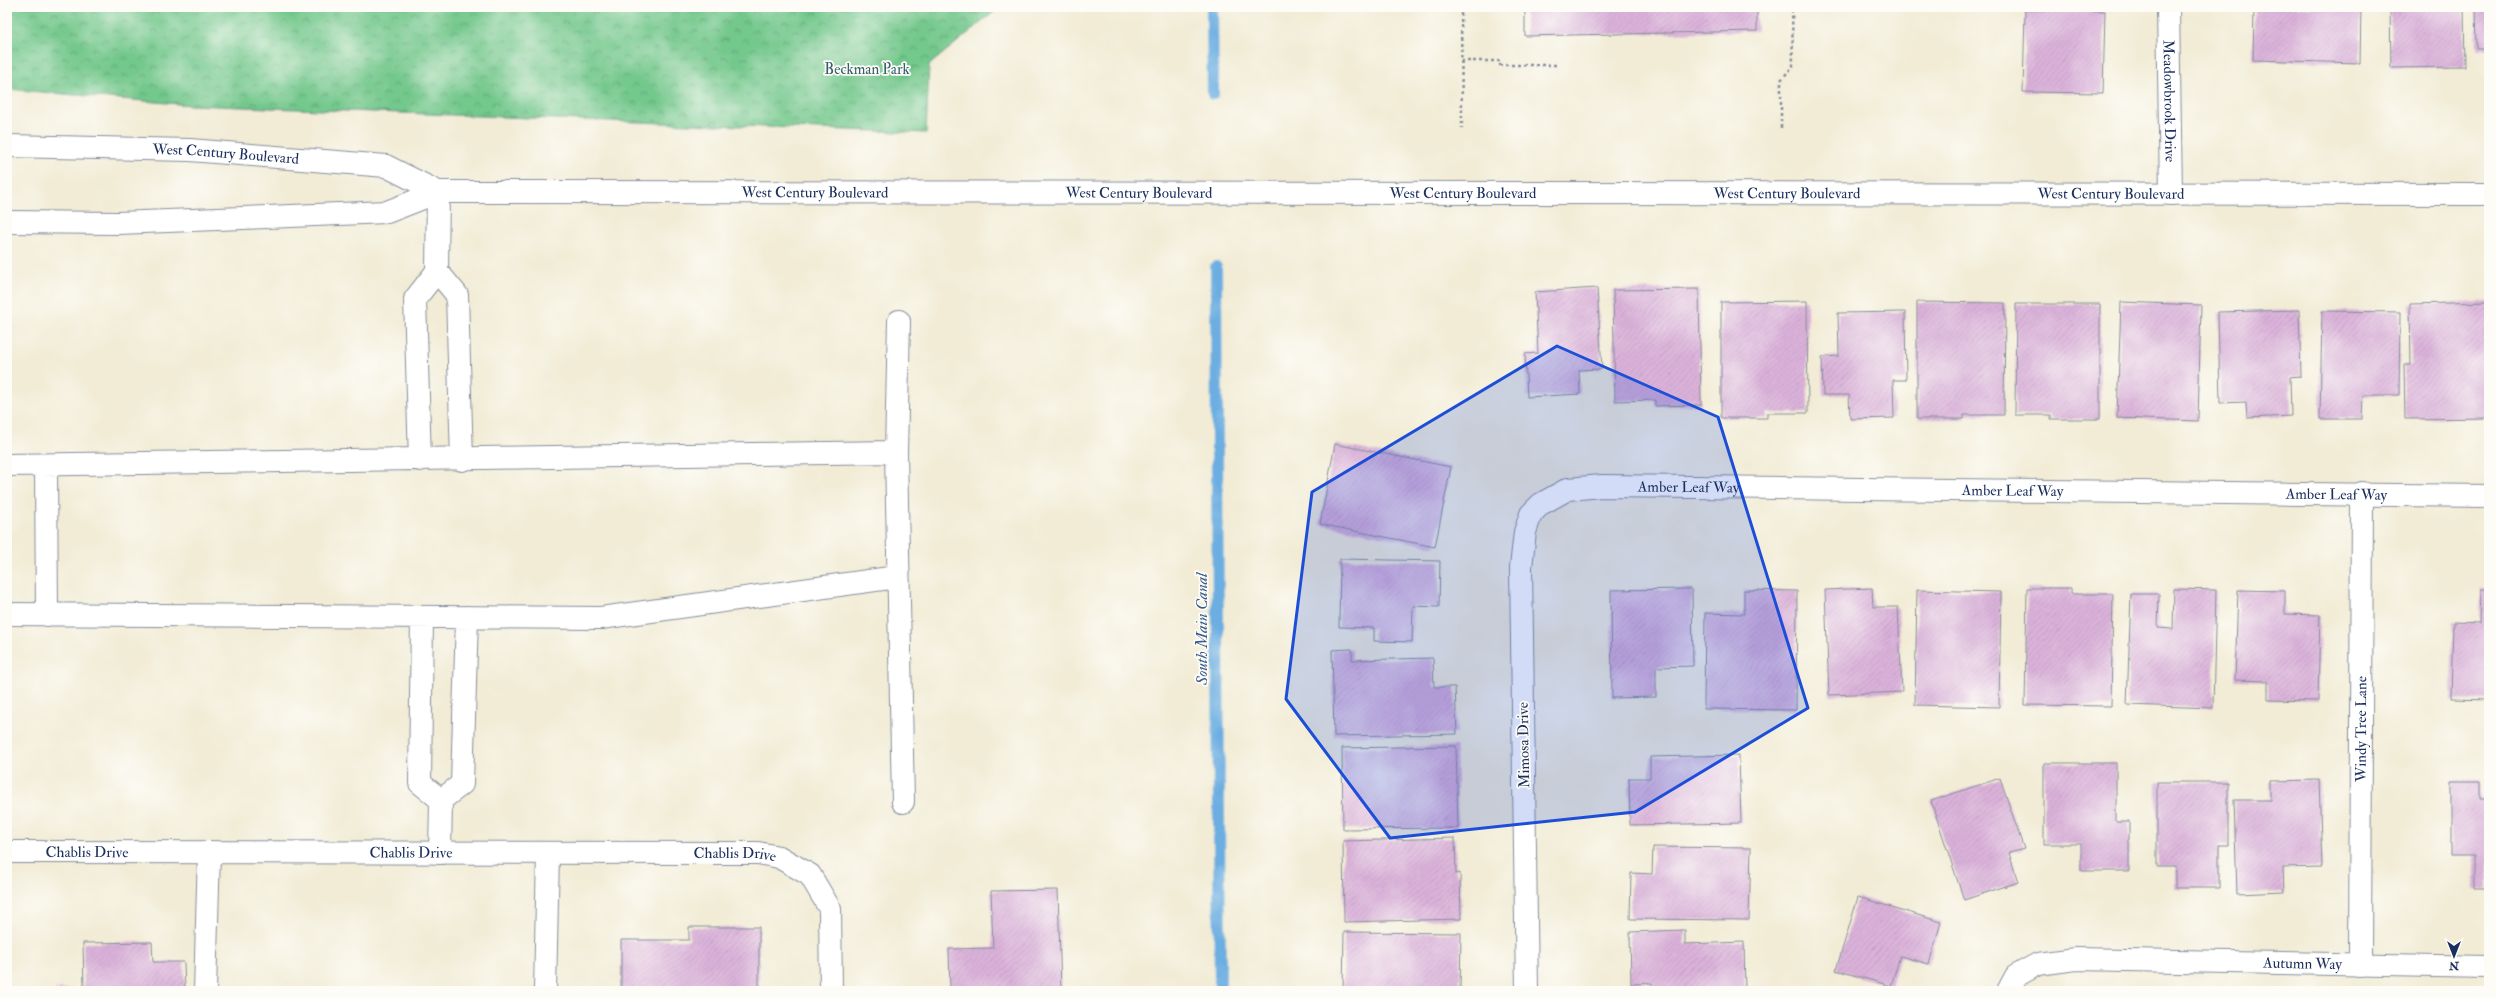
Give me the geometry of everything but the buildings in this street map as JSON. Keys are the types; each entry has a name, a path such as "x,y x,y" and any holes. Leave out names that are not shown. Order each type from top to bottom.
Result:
{"street":[{"name":"Meadowbrook Drive","path":"2168,7 2170,194"},
{"name":"West Century Boulevard","path":"7,146 190,150 386,166 438,192"},
{"name":"West Century Boulevard","path":"7,222 118,223 387,212 438,192 2489,194"},
{"path":"420,460 415,299 437,271 438,192"},
{"path":"437,271 456,295 462,460"},
{"path":"899,321 896,452 897,577 903,802"},
{"path":"7,465 462,460 896,452"},
{"path":"46,464 47,615"},
{"name":"Amber Leaf Way","path":"1541,504 1568,489 1602,486 2489,496"},
{"name":"Windy Tree Lane","path":"2360,965 2362,494"},
{"name":"Mimosa Drive","path":"1527,991 1521,568 1525,532 1532,514 1541,504"},
{"path":"7,614 601,618 897,577"},
{"path":"422,617 420,783 441,800"},
{"path":"441,800 462,784 467,617"},
{"path":"440,853 441,800"},
{"name":"Chablis Drive","path":"7,852 758,854 779,857 810,875 830,909 831,991"},
{"path":"205,991 209,852"},
{"path":"545,991 548,853"},
{"name":"Autumn Way","path":"2008,991 2016,976 2038,964 2076,959 2489,967"}],"path":[{"path":"1461,7 1462,128"},
{"path":"1781,128 1781,80 1792,66 1792,7"},
{"path":"1461,62 1500,61 1500,65 1558,65"}],"highlighted area":[{"path":"1557,346 1718,417 1808,708 1635,812 1390,838 1286,699 1312,492"}],"green space":[{"name":"Beckman Park","path":"7,7 1000,7 929,65 926,133 190,105 7,89"}],"waterway":[{"name":"South Main Canal","path":"1212,7 1213,94"},
{"name":"South Main Canal","path":"1216,267 1220,991"}]}
